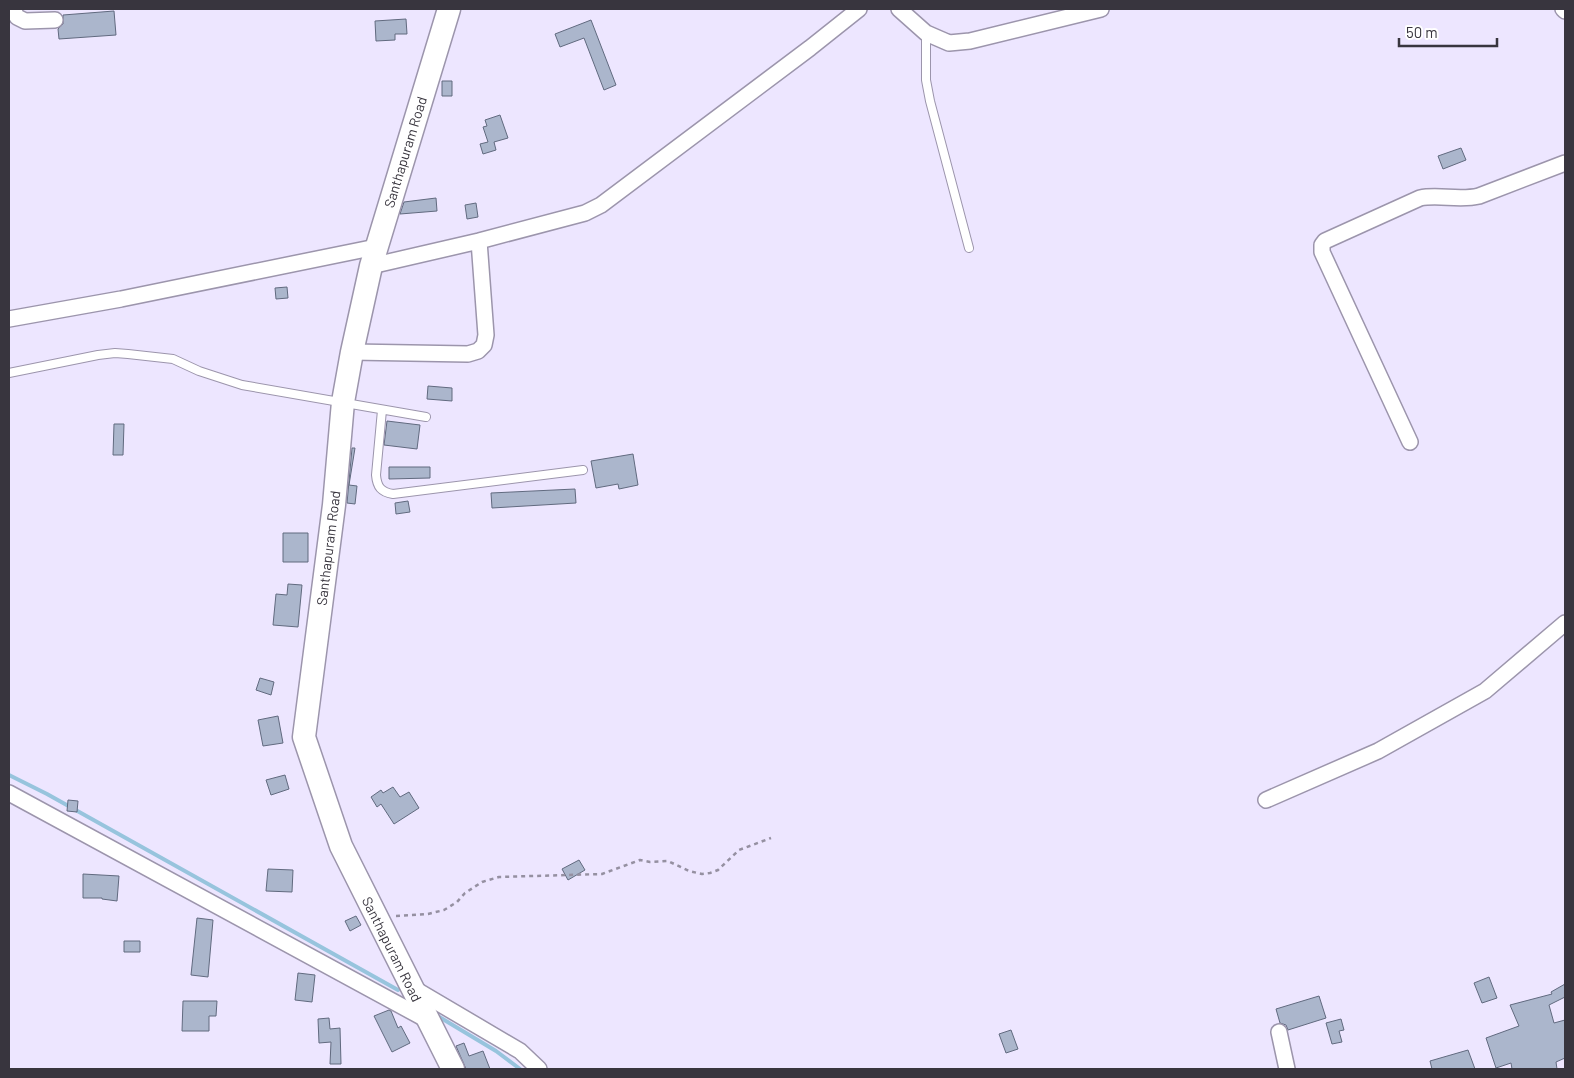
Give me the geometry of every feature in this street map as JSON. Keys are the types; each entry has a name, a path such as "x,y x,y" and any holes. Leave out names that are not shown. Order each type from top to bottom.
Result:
{"main road":[{"name":"Santhapuram Road","path":"449,9 374,257 352,352 343,402 334,505 304,737 341,846 453,1069"}],"street":[{"path":"13,9 17,18 25,21 55,20"},
{"path":"9,319 479,241 585,213 601,205 810,48 858,9"},
{"path":"899,9 926,33 949,43 970,42 1100,9"},
{"path":"1410,442 1322,252 1322,245 1325,241 1420,198 1428,196 1471,198 1565,163"},
{"path":"352,352 453,355 478,351 484,345 486,335 479,241"},
{"path":"1266,800 1378,751 1485,691 1565,623"},
{"path":"9,793 429,1021"},
{"path":"410,986 520,1051 538,1069"},
{"path":"1279,1032 1287,1069"}],"lane":[{"path":"926,33 926,80 930,101 969,248"},
{"path":"9,373 98,355 128,354 173,359 199,371 242,385 426,417"},
{"path":"382,410 376,475 377,484 380,490 385,493 393,494 583,470"}],"path":[{"path":"378,921 393,916 428,914 444,910 482,882 499,877 602,874 640,860 650,862 668,861 689,871 710,874 718,870 739,850 772,838"}],"building":[{"path":"114,11 116,35 59,39 58,29 63,24 63,15"},
{"path":"406,19 407,34 395,34 395,40 376,41 375,21"},
{"path":"591,20 616,85 604,90 584,38 560,47 555,34"},
{"path":"442,81 452,81 452,96 442,96"},
{"path":"500,115 508,138 494,142 496,150 483,154 480,144 488,142 483,127 487,126 485,120"},
{"path":"1461,148 1466,160 1443,169 1438,156"},
{"path":"436,198 437,211 400,214 404,202"},
{"path":"476,203 478,217 467,219 465,205"},
{"path":"287,287 288,298 276,299 275,288"},
{"path":"428,386 452,388 452,401 427,399"},
{"path":"387,421 420,425 417,449 384,445"},
{"path":"114,424 124,424 123,455 113,455"},
{"path":"352,448 355,448 349,485 357,486 355,504 347,503"},
{"path":"633,454 638,485 619,489 618,484 596,488 591,461"},
{"path":"389,467 430,467 430,478 389,479"},
{"path":"575,489 576,503 492,508 491,493"},
{"path":"408,501 410,512 396,514 395,503"},
{"path":"283,533 308,533 308,562 283,562"},
{"path":"288,584 302,585 298,627 273,625 276,594 287,595"},
{"path":"260,678 274,682 271,695 256,690"},
{"path":"278,716 283,743 263,746 258,720"},
{"path":"285,775 289,789 271,795 266,780"},
{"path":"393,787 400,797 409,792 419,808 394,824 381,804 377,807 371,797 381,790 383,793"},
{"path":"68,800 78,801 77,812 67,811"},
{"path":"579,860 585,870 568,880 562,869"},
{"path":"268,869 293,870 292,892 266,891"},
{"path":"83,874 119,876 117,901 102,898 83,898"},
{"path":"356,916 361,925 350,931 345,921"},
{"path":"197,918 213,920 208,977 191,975"},
{"path":"124,941 140,941 140,952 124,952"},
{"path":"298,973 315,975 312,1002 295,1000"},
{"path":"1489,977 1497,998 1482,1003 1474,983"},
{"path":"1565,984 1565,997 1549,1005 1554,1023 1565,1020 1565,1058 1556,1062 1557,1069 1512,1069 1511,1063 1496,1068 1486,1038 1519,1026 1510,1005 1552,994 1551,992"},
{"path":"1319,996 1326,1018 1288,1030 1286,1025 1280,1023 1276,1009"},
{"path":"183,1001 217,1001 216,1016 209,1016 209,1031 182,1031"},
{"path":"389,1010 398,1028 401,1026 410,1043 392,1052 374,1016"},
{"path":"329,1018 330,1029 340,1028 341,1064 330,1064 331,1042 319,1043 318,1019"},
{"path":"1341,1019 1344,1030 1339,1031 1342,1042 1332,1044 1326,1023"},
{"path":"1011,1030 1018,1049 1006,1053 999,1034"},
{"path":"464,1043 469,1056 483,1051 490,1069 466,1069 456,1046"},
{"path":"1468,1050 1475,1069 1432,1069 1430,1061"}],"waterway":[{"path":"9,775 47,794 398,990"},
{"path":"436,1015 496,1051 520,1069"}]}
